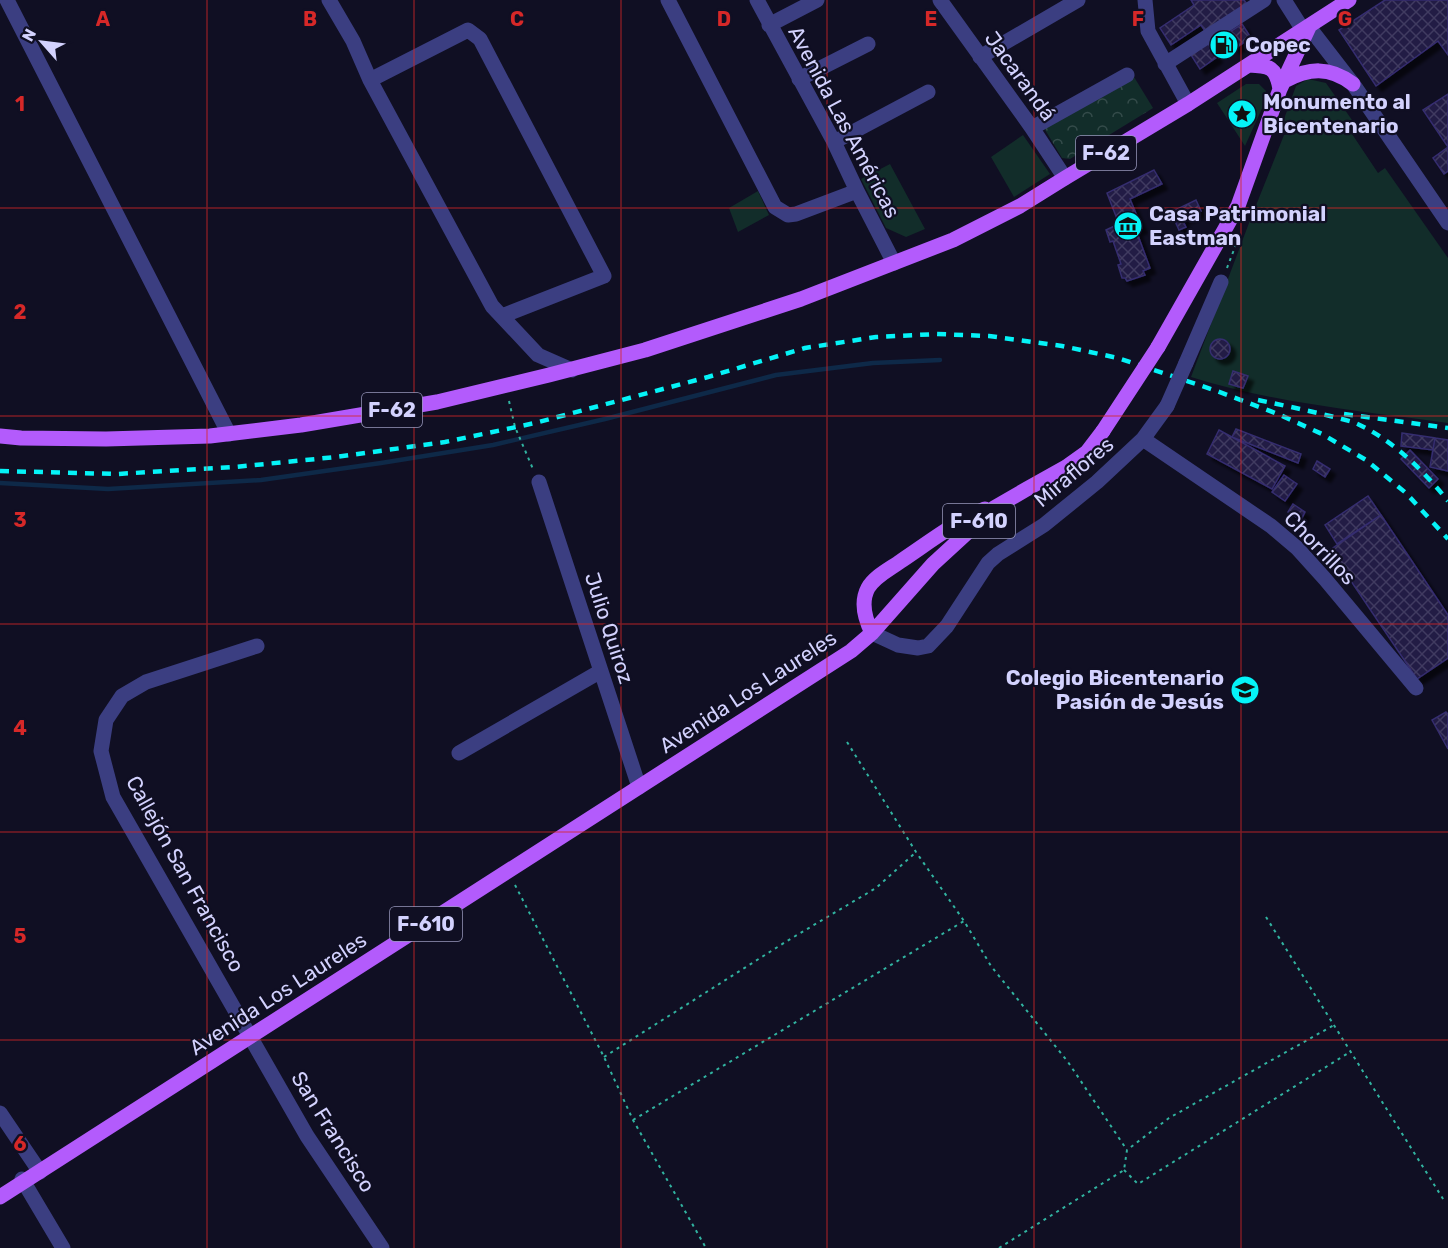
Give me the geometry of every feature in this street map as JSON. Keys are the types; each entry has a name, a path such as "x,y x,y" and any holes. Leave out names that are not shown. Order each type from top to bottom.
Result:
{"main road":[{"name":"F-62","path":"0,436 106,439 210,436 301,425 437,402 645,350 801,299 953,240 1020,206 1188,104 1306,29 1340,3"},
{"name":"Avenida Los Laureles","path":"0,1197 23,1180 40,1172 851,651 872,633 933,564 994,508 1066,468 1087,452 1158,347 1238,206 1282,85 1306,29"},
{"path":"1249,65 1270,68 1278,76 1282,85 1300,73 1313,71 1324,71 1353,84"},
{"path":"872,633 864,612 864,601 869,586 945,531 973,514 994,508"}],"street":[{"path":"6,0 229,434"},
{"path":"329,0 353,41 370,80 492,306 538,355 572,370"},
{"path":"668,0 775,207 788,215 796,214 857,191"},
{"name":"Avenida Las Américas","path":"757,0 834,142 894,263"},
{"path":"770,25 817,0"},
{"name":"Jacarandá","path":"940,0 1065,178"},
{"path":"980,57 1078,0"},
{"path":"1145,0 1148,31 1188,104"},
{"path":"1165,64 1264,0"},
{"path":"1284,0 1353,84 1448,223"},
{"path":"370,80 468,30 480,39 604,276 502,316"},
{"path":"799,79 868,44"},
{"path":"1032,128 1127,75"},
{"path":"834,142 928,92"},
{"name":"Miraflores","path":"872,633 898,645 918,648 928,646 947,626 988,563 1053,518 1097,482 1143,439 1167,406 1221,282"},
{"name":"Chorrillos","path":"1143,439 1271,526 1297,548 1416,688"},
{"name":"Julio Quiroz","path":"539,482 639,787"},
{"name":"Callejón San Francisco","path":"250,1037 113,797 101,751 106,720 122,696 146,682 257,646"},
{"path":"459,753 601,671"},
{"name":"San Francisco","path":"250,1037 307,1136 382,1248"},
{"path":"0,1113 40,1172"},
{"path":"23,1180 63,1248"}],"path":[{"path":"506,386 515,427 539,482"},
{"path":"847,742 991,966 1068,1062 1127,1150 1124,1170 999,1248"},
{"path":"604,1057 787,941 876,888 916,852"},
{"path":"508,872 604,1057 633,1120 706,1248"},
{"path":"1266,917 1445,1202"},
{"path":"633,1120 964,921"},
{"path":"1127,1150 1169,1118 1334,1025"},
{"path":"1124,1170 1138,1184 1351,1052"}],"green space":[{"path":"1134,77 1153,108 1070,159 1062,158 1044,128"},
{"path":"1308,79 1326,83 1352,120 1280,130 1296,86"},
{"path":"1246,84 1259,84 1266,91 1264,104 1245,146 1217,103"},
{"path":"1346,125 1378,173 1385,168 1448,258 1448,423 1286,400 1191,377 1284,135"},
{"path":"1023,135 1050,174 1014,197 991,157"},
{"path":"890,164 925,229 906,237 886,228 861,179"},
{"path":"758,191 769,215 738,232 729,208"}],"building":[{"path":"1191,0 1244,0 1247,4 1205,31 1201,25 1171,45 1160,28 1194,5"},
{"path":"1385,0 1448,0 1448,55 1438,41 1376,86 1339,30"},
{"path":"1242,24 1251,38 1234,49 1225,35"},
{"path":"1208,43 1217,57 1200,69 1191,55"},
{"path":"1448,94 1448,147 1423,110"},
{"path":"1448,147 1448,171 1444,174 1433,158"},
{"name":"Casa Patrimonial Eastman","path":"1154,170 1162,184 1130,199 1142,228 1136,230 1150,268 1143,271 1145,275 1127,281 1122,278 1118,265 1121,264 1113,241 1110,242 1106,230 1119,224 1107,193"},
{"path":"1196,200 1201,211 1182,219 1186,227 1179,230 1171,212"},
{"path":"1220,339 1227,342 1230,349 1227,356 1220,359 1213,356 1210,349 1213,342"},
{"path":"1233,371 1248,376 1243,388 1229,384"},
{"path":"1236,429 1301,454 1298,463 1232,437"},
{"path":"1219,430 1285,466 1272,489 1207,454"},
{"path":"1402,433 1435,438 1433,450 1401,446"},
{"path":"1435,438 1448,440 1448,471 1430,467"},
{"path":"1410,450 1438,479 1429,488 1401,459"},
{"path":"1317,461 1330,469 1325,477 1313,469"},
{"path":"1284,475 1297,484 1285,501 1272,492"},
{"path":"1368,496 1381,515 1337,544 1325,525"},
{"path":"1293,504 1305,512 1301,520 1288,512"},
{"path":"1381,515 1448,615 1448,658 1417,679 1330,550"},
{"path":"1446,712 1448,714 1448,749 1432,720"}],"waterway":[{"path":"0,483 108,489 261,480 493,445 776,375 873,363 940,360"}],"railway":[{"path":"0,471 117,474 235,467 336,457 445,442 535,423 708,377 805,348 876,337 937,334 989,336 1062,346 1118,358 1278,414 1322,434 1366,460 1406,493 1448,539"},
{"path":"1258,400 1353,422 1367,429 1405,455 1448,501"},
{"path":"1344,414 1448,428"}],"place":[{"name":"Copec","path":"1224,45"},
{"name":"Monumento al Bicentenario","path":"1242,114"},
{"name":"Casa Patrimonial Eastman","path":"1128,226"},
{"name":"Colegio Bicentenario Pasión de Jesús","path":"1245,690"}]}
